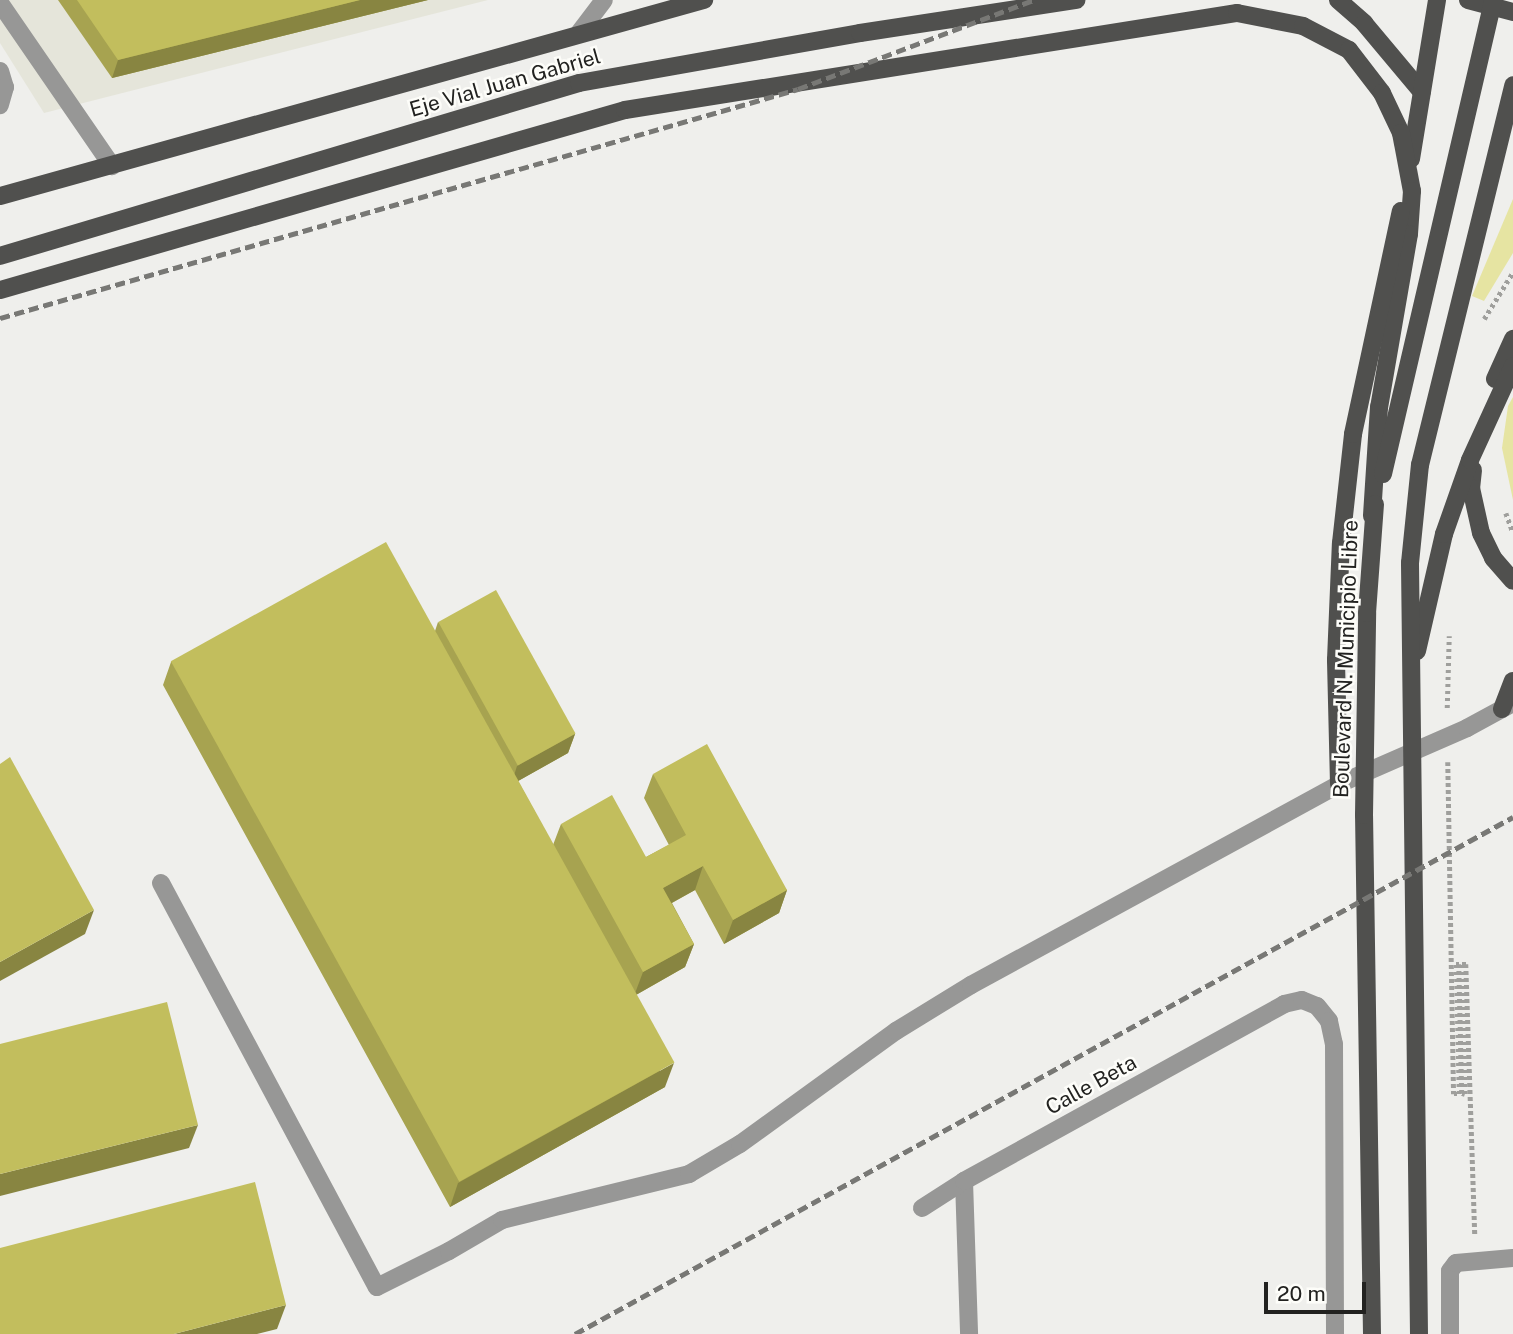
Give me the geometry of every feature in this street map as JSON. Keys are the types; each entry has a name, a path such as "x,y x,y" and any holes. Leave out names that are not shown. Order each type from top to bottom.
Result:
{"main road":[{"name":"Eje Vial Juan Gabriel","path":"0,196 704,0"},
{"name":"Eje Vial Juan Gabriel","path":"0,256 579,83 847,35 1076,0"},
{"path":"1338,0 1364,23 1422,92"},
{"path":"1339,784 1336,660 1341,543 1353,434 1390,273 1437,0"},
{"path":"1468,0 1513,12"},
{"name":"Boulevard N. Municipio Libre","path":"1372,1334 1364,816 1372,516 1493,0"},
{"path":"0,290 625,110 1237,13 1303,26 1349,50 1382,93 1401,133 1412,191 1409,234 1379,407 1372,516"},
{"path":"1419,1334 1410,563 1420,465 1513,85"},
{"path":"1511,582 1493,558 1481,533 1471,488 1479,423 1513,339"},
{"path":"1410,682 1444,534 1470,460 1513,366"},
{"path":"1508,706 1513,681"}],"street":[{"path":"579,33 604,0"},
{"path":"0,3 112,166"},
{"path":"0,72 5,87 0,105"},
{"path":"161,883 377,1287 449,1251 502,1220 689,1174 740,1144 896,1031 971,985 1339,784 1508,706"},
{"name":"Calle Beta","path":"922,1208 964,1181 1284,1004 1301,1000 1317,1006 1329,1021 1334,1044 1335,1334"},
{"path":"964,1181 969,1334"},
{"path":"1450,1334 1450,1271 1457,1264 1476,1260 1513,1258"}],"path":[{"path":"1478,329 1513,272"},
{"path":"1447,697 1447,711"},
{"path":"1448,752 1454,1094 1460,1094 1456,964 1459,964 1462,1093 1465,1094 1462,964 1466,964 1476,1260"}],"shaded area":[{"path":"0,0 488,0 44,113 0,43"},
{"path":"1513,199 1513,253 1484,301 1472,296"},
{"path":"1513,397 1513,500 1502,448 1508,406"}],"building":[{"path":"77,0 360,0 118,60"},
{"path":"386,542 674,1062 459,1182 171,661"},
{"path":"496,590 576,733 518,765 438,622"},
{"path":"707,744 787,890 733,920 703,866 663,888 694,944 643,972 561,824 612,795 646,857 686,835 653,774"},
{"path":"10,757 94,910 0,962 0,764"},
{"path":"167,1002 198,1125 0,1174 0,1044"},
{"path":"255,1182 286,1305 174,1334 0,1334 0,1248"}],"railway":[{"path":"0,318 798,89 1034,0"},
{"path":"575,1334 1513,817"}]}
